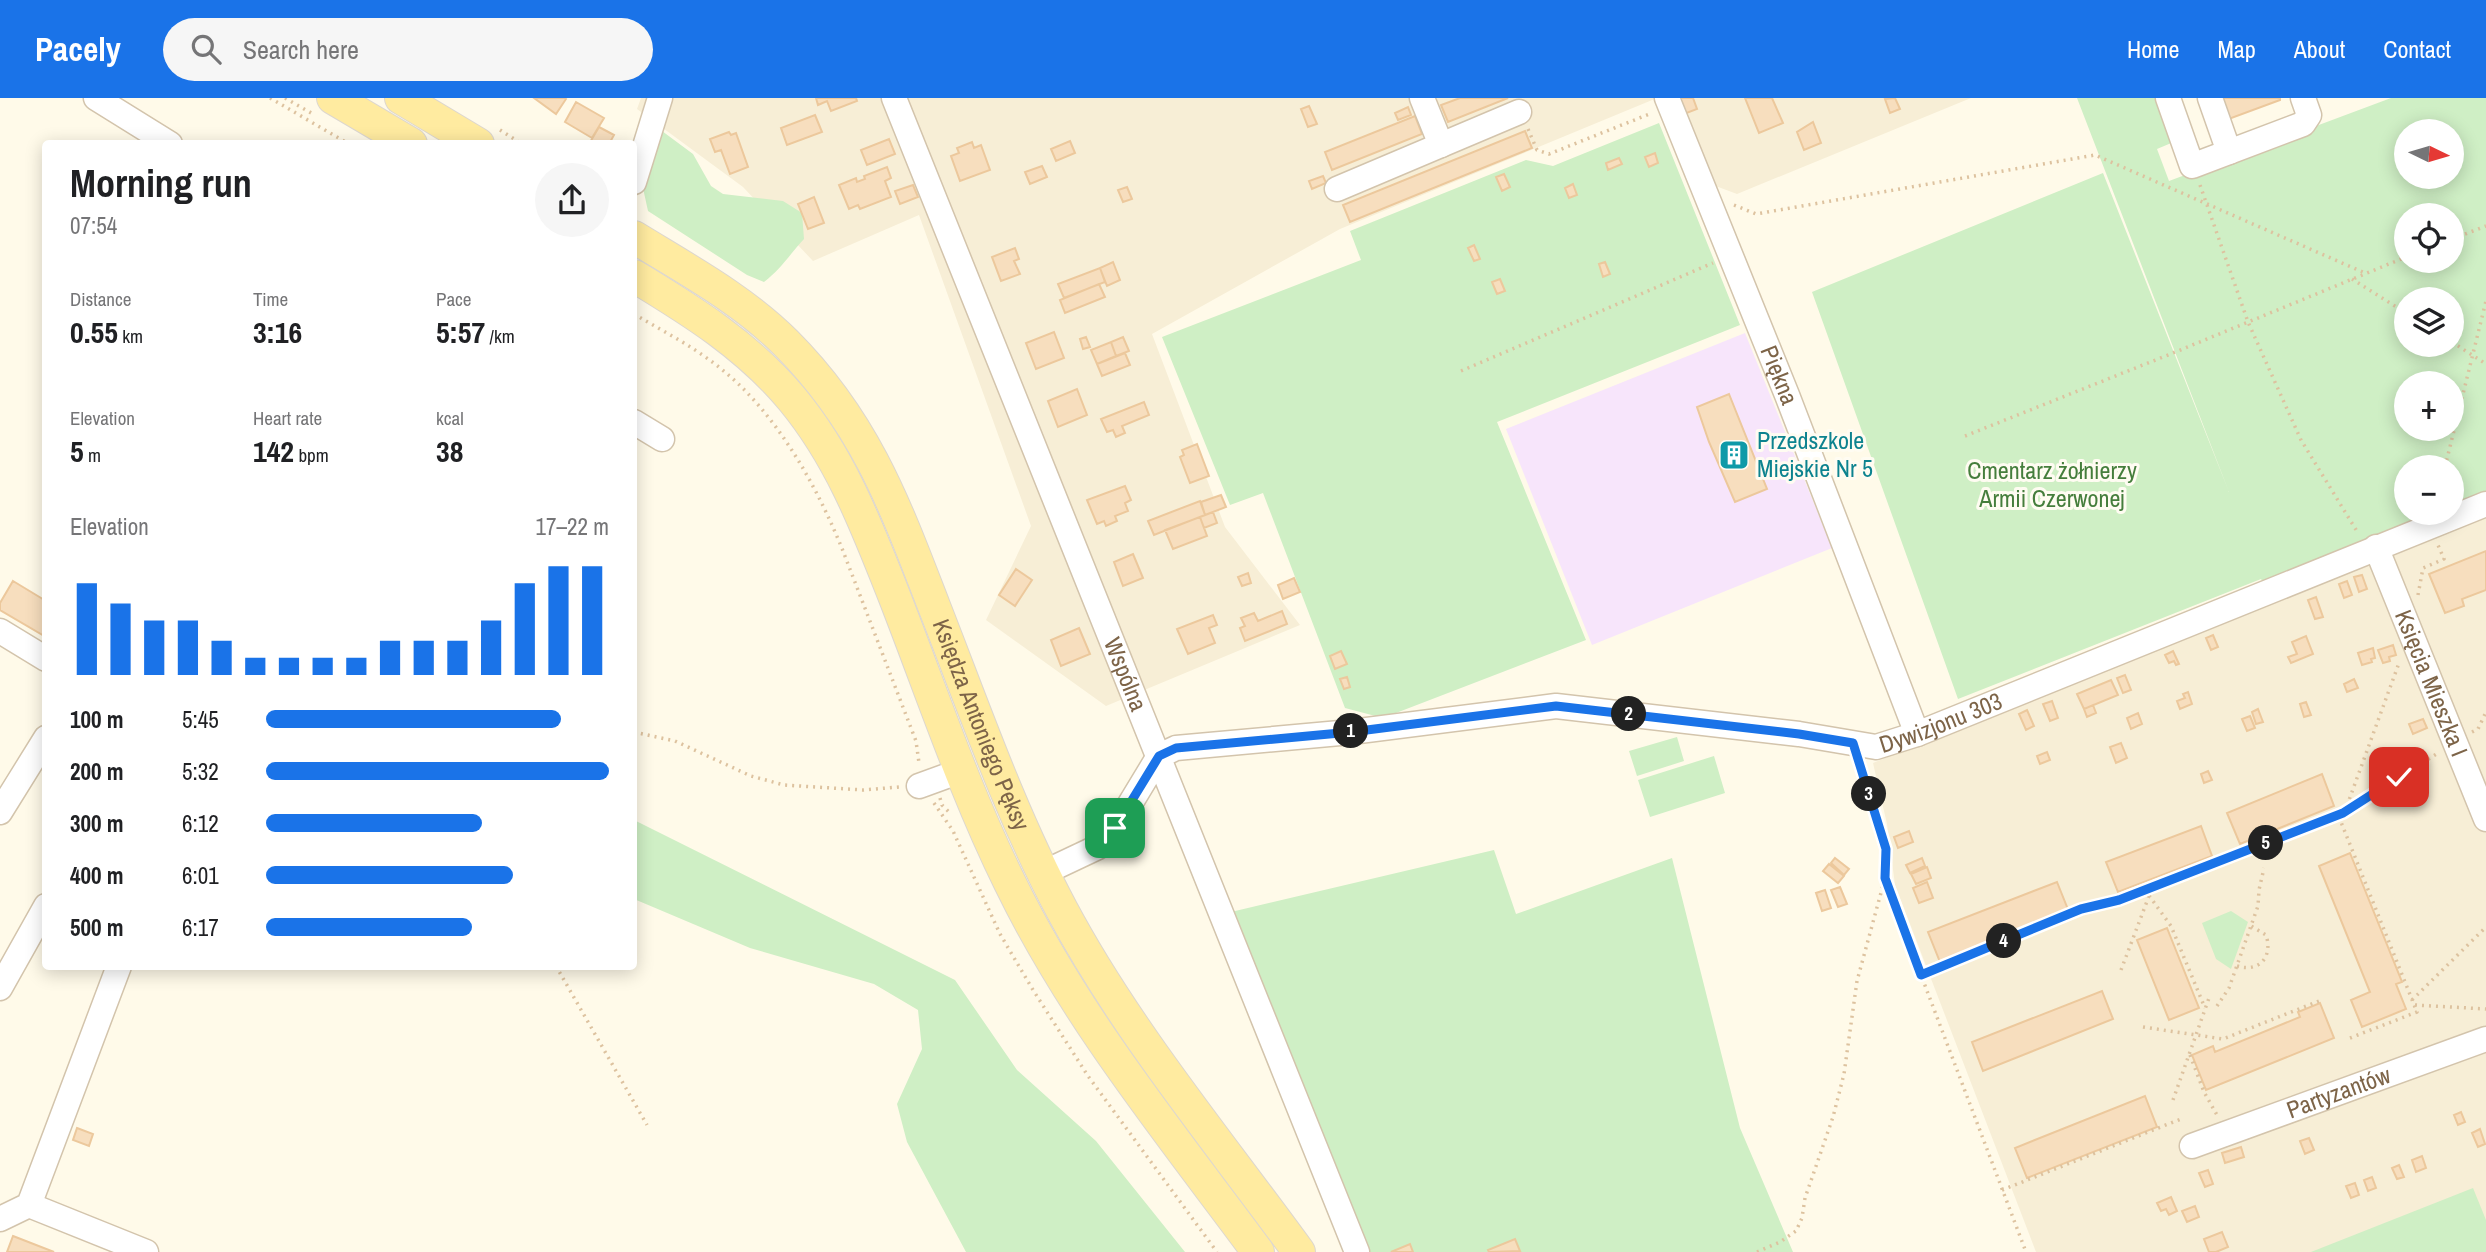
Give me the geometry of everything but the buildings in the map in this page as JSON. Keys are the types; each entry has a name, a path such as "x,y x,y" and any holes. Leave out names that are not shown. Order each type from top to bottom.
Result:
{"main road":[{"path":"333,98 404,140"},
{"path":"401,98 471,140"},
{"name":"Księdza Antoniego Pęksy","path":"637,239 708,282 765,324 833,397 860,437 889,492 1013,809 1078,938 1126,1015 1299,1252"},
{"name":"Księdza Antoniego Pęksy","path":"637,278 692,311 745,351 790,397 818,434 858,505 962,770 1010,883 1061,976 1103,1040 1258,1252"}],"street":[{"path":"96,98 164,140"},
{"path":"637,172 660,98"},
{"name":"Wspólna","path":"894,98 1357,1252"},
{"path":"1422,98 1441,145"},
{"path":"2168,98 2192,166 2303,124 2309,115 2303,98"},
{"path":"2210,98 2229,152"},
{"name":"Piękna","path":"1665,103 1731,256 1874,617 1917,734"},
{"path":"1337,189 1519,112"},
{"path":"637,424 662,439"},
{"name":"Dywizjonu 303","path":"1159,756 1176,748 1351,732 1556,706 1799,734 1876,747 1917,734 2486,504"},
{"name":"Księcia Mieszka I","path":"2372,549 2410,633 2486,819"},
{"path":"0,631 42,657"},
{"path":"0,813 42,745"},
{"path":"1043,873 1098,847 1110,837 1159,756"},
{"path":"919,786 962,770"},
{"path":"0,988 42,913"},
{"path":"0,1219 29,1205 117,970"},
{"name":"Partyzantów","path":"2192,1146 2486,1039"},
{"path":"29,1205 146,1252"}],"path":[{"path":"270,98 342,140"},
{"path":"1519,112 1537,150 1549,154 1665,103"},
{"path":"1706,194 1756,214 2095,155 2365,273"},
{"path":"2192,166 2248,322 2301,440 2372,549"},
{"path":"2464,234 2486,226"},
{"path":"1461,371 1731,256"},
{"path":"1965,436 2394,262"},
{"path":"2351,278 2394,305"},
{"path":"2448,455 2486,300"},
{"path":"2464,349 2486,363"},
{"path":"2350,1038 2417,1012 2341,822 2410,633 2423,568 2444,559 2430,526"},
{"path":"637,733 675,741 751,776 784,785 863,790 919,786"},
{"path":"1921,975 2081,909 2119,900 2343,813 2454,742"},
{"path":"1757,1252 1796,1231 1802,1218 1805,1198 1833,1117 1844,1074 1857,981 1885,878 1886,849 1853,743"},
{"path":"2217,1006 2230,988 2258,906 2264,868"},
{"path":"1885,878 2026,1252"},
{"path":"2145,890 2171,926 2205,1008"},
{"path":"2121,970 2149,896"},
{"path":"2237,967 2254,967 2262,964 2266,957 2266,935 2251,926"},
{"path":"2413,1002 2486,927"},
{"path":"558,970 646,1125"},
{"path":"2173,1100 2209,998"},
{"path":"2143,1027 2223,1039 2319,1001"},
{"path":"2413,1002 2486,1009"},
{"path":"2189,1053 2204,1092 2217,1115 2207,1119"},
{"path":"2002,1190 2181,1119"}],"shaded area":[{"path":"641,98 1657,98 1340,229 1152,334 1225,527 1300,625 1106,706 986,620 1031,526 919,215 813,261 743,187 637,109"},
{"path":"1677,98 1971,98 1737,194 1713,185"},
{"path":"1745,333 1832,548 1592,645 1506,429"},
{"path":"2486,512 2486,1252 2036,1252 1895,885 1887,824 1873,763 2454,525 2464,525 2464,521"}],"green space":[{"name":"Cmentarz żołnierzy Armii Czerwonej","path":"2077,98 2161,98 2176,141 2157,149 2169,181 2391,98 2486,98 2486,493 2464,502 2464,455 2394,455 2394,525 2409,525 2264,584 2261,579 1958,699 1812,292 2103,173 2229,492"},
{"path":"1659,123 1740,325 1497,422 1586,640 1383,718 1345,708 1263,493 1230,505 1162,337 1361,260 1350,231 1526,160 1553,166"},
{"path":"662,131 693,154 711,186 723,194 783,201 802,213 804,239 764,282 747,275 648,211 641,179"},
{"path":"1677,737 1684,761 1637,776 1629,751"},
{"path":"1714,756 1725,793 1650,817 1638,780"},
{"path":"637,821 955,980 1017,1070 1096,1141 1185,1252 966,1252 907,1142 897,1104 922,1049 918,1010 874,984 750,948 637,900"},
{"path":"1494,850 1516,914 1672,858 1740,1128 1793,1252 1370,1252 1231,912"},
{"path":"2231,911 2248,922 2231,969 2216,959 2202,923"},
{"path":"2473,1188 2486,1220 2486,1252 2311,1252"}],"place":[{"name":"Przedszkole Miejskie Nr 5","path":"1734,455"}],"route":[{"path":"1115,828 1159,756 1176,748 1351,732 1556,706 1799,734 1853,743 1886,849 1885,878 1921,975 2081,909 2119,900 2343,813 2399,777"}]}
